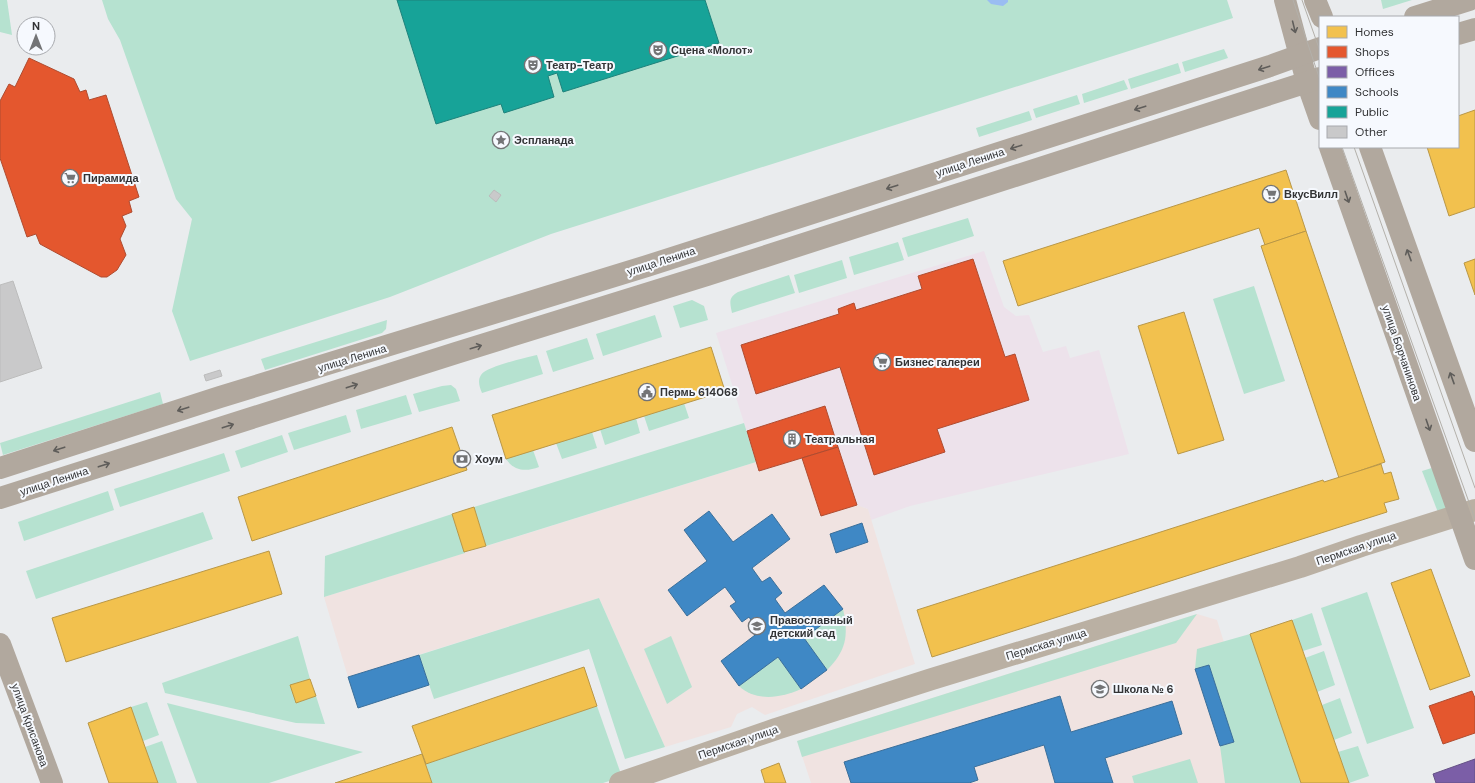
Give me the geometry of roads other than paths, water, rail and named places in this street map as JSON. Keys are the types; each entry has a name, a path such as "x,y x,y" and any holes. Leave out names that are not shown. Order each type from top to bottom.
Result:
{"main road":[{"path":"1285,0 1310,51 1319,112"},
{"path":"1315,0 1322,16"},
{"path":"1419,16 1469,0"},
{"path":"1459,34 1475,29"},
{"name":"улица Ленина","path":"0,468 220,397 647,266 1310,51"},
{"name":"улица Ленина","path":"0,498 707,275 1314,80"},
{"name":"улица Борчанинова","path":"1330,148 1467,512 1475,559"},
{"path":"1370,148 1475,441"},
{"name":"улица Крисанова","path":"0,644 52,783"}],"street":[{"name":"Пермская улица","path":"620,783 776,729 917,683 1300,567 1467,512"}],"water":[{"path":"987,0 1008,0 1008,2 1003,6 991,4"}],"tram line":[{"path":"1293,0 1319,77"},
{"path":"1302,0 1319,48"},
{"path":"1342,148 1475,519"},
{"path":"1354,148 1475,488"}],"place":[{"name":"Сцена «Молот»","path":"658,50"},
{"name":"Театр-Театр","path":"533,65"},
{"name":"Эспланада","path":"501,140"},
{"name":"Пирамида","path":"70,178"},
{"name":"ВкусВилл","path":"1271,194"},
{"name":"Бизнес галереи","path":"882,362"},
{"name":"Пермь 614068","path":"647,392"},
{"name":"Театральная","path":"792,439"},
{"name":"Хоум","path":"462,459"},
{"name":"Православный детский сад","path":"757,626"},
{"name":"Школа № 6","path":"1100,689"}]}
